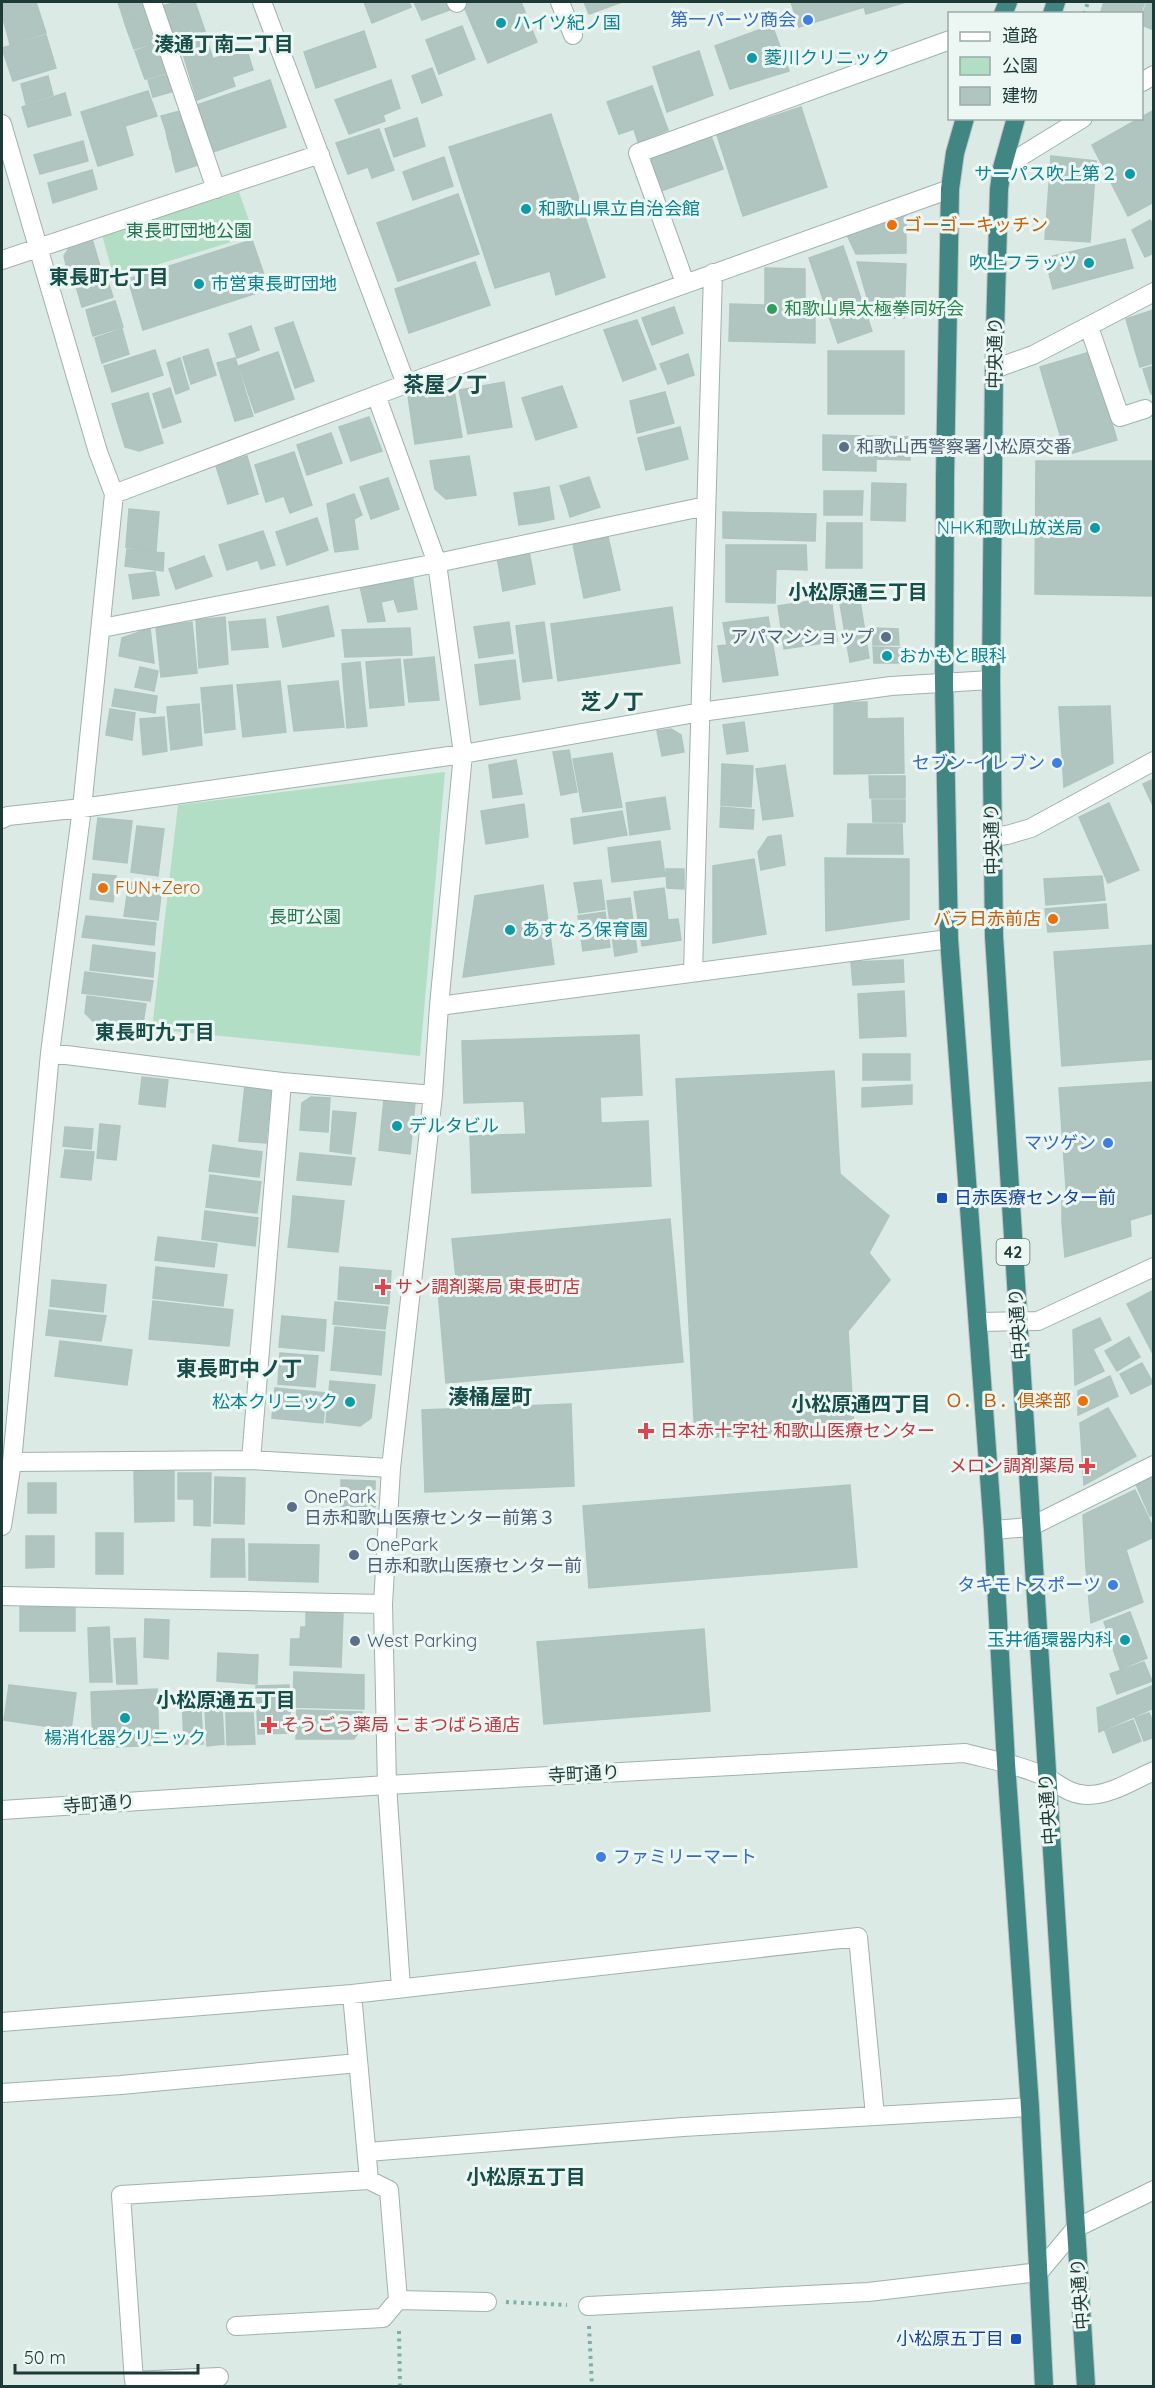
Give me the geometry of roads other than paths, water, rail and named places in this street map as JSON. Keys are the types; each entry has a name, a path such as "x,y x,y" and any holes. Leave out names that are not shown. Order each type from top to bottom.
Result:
{"highway":[{"name":"42","path":"964,120 955,153 950,189 944,683 949,939 993,1530 1006,1763 1030,2107 1044,2386"},
{"name":"中央通り","path":"1015,120 1002,168 999,189 994,369 991,680 994,936 1086,2386"}],"street":[{"path":"152,2 216,189"},
{"path":"262,2 406,384"},
{"path":"560,2 573,35"},
{"path":"685,283 638,153 948,41"},
{"path":"1002,168 1080,120"},
{"path":"2,124 98,453 114,494 82,808 50,1053 12,1462 2,1526"},
{"path":"2,260 320,154"},
{"path":"114,494 406,384 950,189"},
{"path":"693,972 714,273"},
{"path":"994,369 1033,355 1154,292"},
{"path":"1089,327 1120,417 1145,409"},
{"path":"376,395 437,563 463,754 439,1006 433,1095 391,1468 383,1604 387,1785 401,1988"},
{"path":"102,628 437,563 706,506"},
{"path":"2,819 8,816 82,808 463,754 701,712 891,686 991,680"},
{"path":"992,837 1031,828 1154,761"},
{"path":"439,1006 949,939"},
{"path":"50,1053 282,1082 433,1095"},
{"path":"251,1460 282,1082"},
{"path":"978,1322 1038,1321 1154,1267"},
{"path":"12,1462 251,1460 391,1468"},
{"path":"993,1530 1030,1527 1154,1465"},
{"path":"2,1596 383,1604"},
{"name":"寺町通り","path":"2,1810 387,1785 965,1753 1006,1763 1046,1778 1068,1792 1088,1795 1115,1789 1154,1771"},
{"path":"2,2022 352,1994 858,1936 875,2116"},
{"path":"352,1994 369,2180"},
{"path":"2,2093 121,2085 358,2063"},
{"path":"367,2152 671,2128 1030,2107"},
{"path":"219,2378 134,2382 121,2195 369,2180 389,2190 398,2300 382,2318 236,2326"},
{"path":"588,2306 868,2292 1039,2272 1076,2228 1154,2190"},
{"path":"398,2300 487,2302"}],"place":[{"name":"第一パーツ商会","path":"808,20"},
{"name":"ハイツ紀ノ国","path":"501,23"},
{"name":"菱川クリニック","path":"752,58"},
{"name":"サーパス吹上第２","path":"1130,174"},
{"name":"和歌山県立自治会館","path":"526,209"},
{"name":"ゴーゴーキッチン","path":"892,225"},
{"name":"吹上フラッツ","path":"1089,263"},
{"name":"市営東長町団地","path":"199,284"},
{"name":"和歌山県太極拳同好会","path":"772,309"},
{"name":"和歌山西警察署小松原交番","path":"844,447"},
{"name":"NHK和歌山放送局","path":"1095,528"},
{"name":"アパマンショップ","path":"886,637"},
{"name":"おかもと眼科","path":"887,656"},
{"name":"セブン-イレブン","path":"1057,763"},
{"name":"FUN+Zero","path":"103,888"},
{"name":"バラ日赤前店","path":"1053,919"},
{"name":"あすなろ保育園","path":"510,930"},
{"name":"デルタビル","path":"397,1126"},
{"name":"マツゲン","path":"1108,1143"},
{"name":"日赤医療センター前","path":"942,1198"},
{"name":"サン調剤薬局 東長町店","path":"383,1287"},
{"name":"Ｏ．Ｂ．倶楽部","path":"1083,1401"},
{"name":"松本クリニック","path":"350,1402"},
{"name":"日本赤十字社 和歌山医療センター","path":"646,1431"},
{"name":"メロン調剤薬局","path":"1087,1466"},
{"name":"OnePark 日赤和歌山医療センター前第３","path":"292,1507"},
{"name":"OnePark 日赤和歌山医療センター前","path":"354,1555"},
{"name":"タキモトスポーツ","path":"1113,1585"},
{"name":"玉井循環器内科","path":"1125,1640"},
{"name":"West Parking","path":"355,1641"},
{"name":"楊消化器クリニック","path":"125,1718"},
{"name":"そうごう薬局 こまつばら通店","path":"269,1725"},
{"name":"ファミリーマート","path":"601,1857"},
{"name":"小松原五丁目","path":"1016,2339"}],"district":[{"name":"湊通丁南二丁目","path":"224,44"},
{"name":"東長町七丁目","path":"109,277"},
{"name":"茶屋ノ丁","path":"445,385"},
{"name":"小松原通三丁目","path":"858,592"},
{"name":"芝ノ丁","path":"612,702"},
{"name":"東長町九丁目","path":"155,1032"},
{"name":"東長町中ノ丁","path":"239,1369"},
{"name":"湊桶屋町","path":"490,1397"},
{"name":"小松原通四丁目","path":"861,1404"},
{"name":"小松原通五丁目","path":"226,1700"},
{"name":"小松原五丁目","path":"526,2177"}],"park label":[{"name":"東長町団地公園","path":"189,231"},
{"name":"長町公園","path":"305,917"}]}
